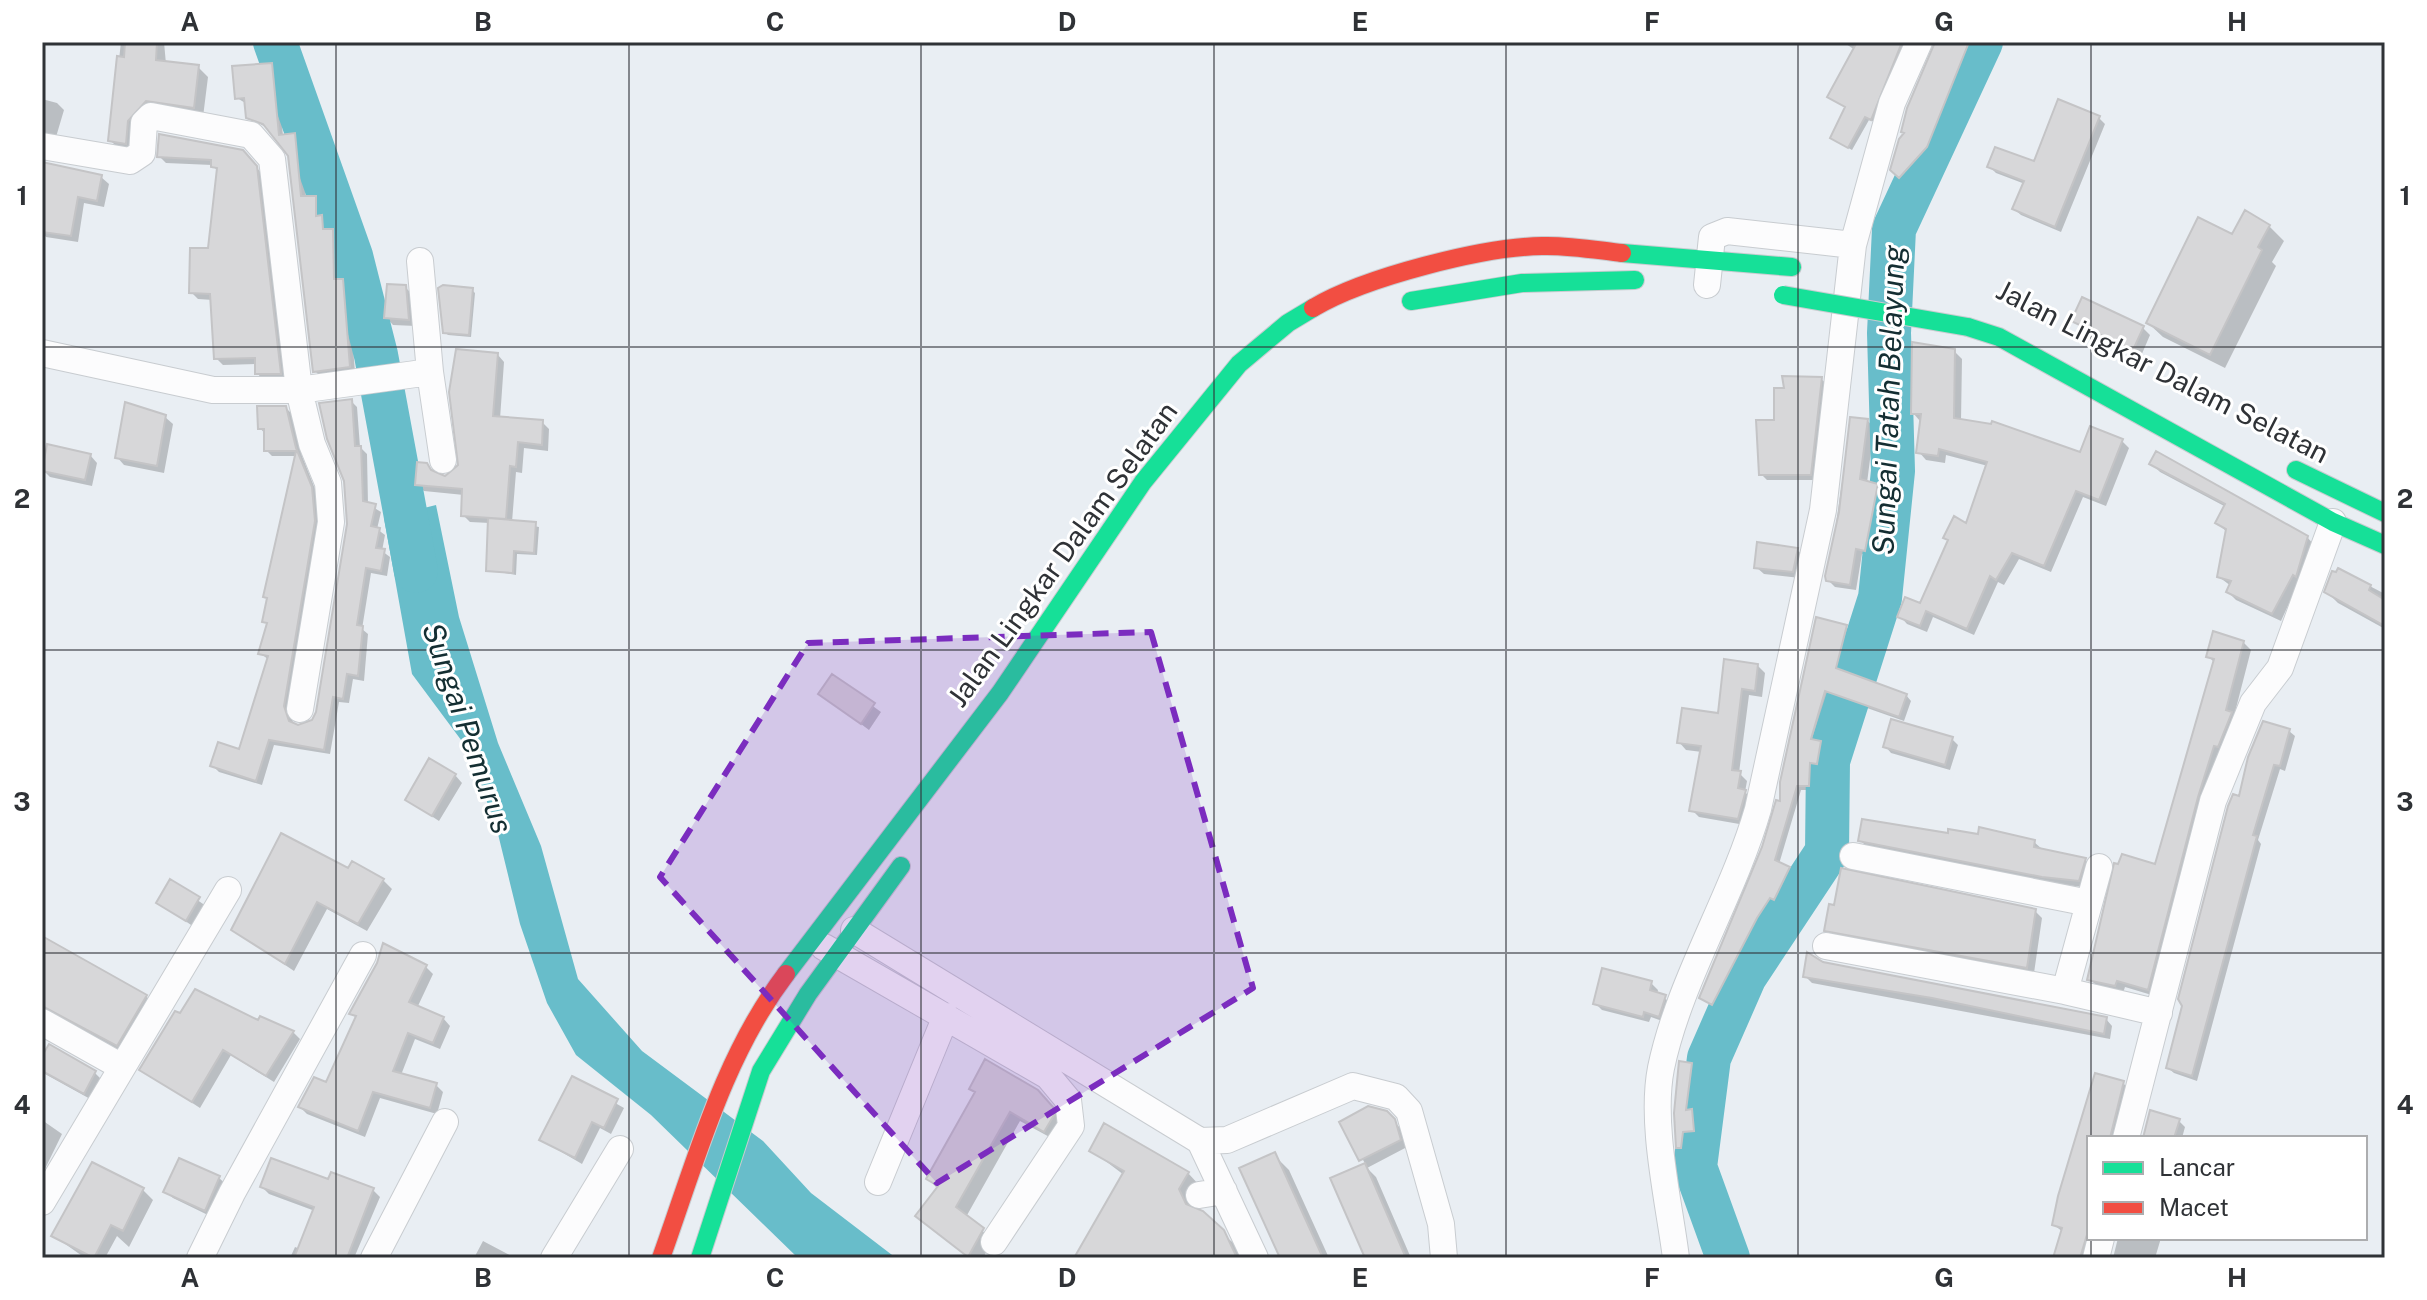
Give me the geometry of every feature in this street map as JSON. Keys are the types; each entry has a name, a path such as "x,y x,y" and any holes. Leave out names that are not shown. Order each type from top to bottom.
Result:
{"main road":[{"name":"Jalan Lingkar Dalam Selatan","path":"661,1258 731,1065 759,1009 1000,693 1119,514 1239,364 1288,323 1320,304 1389,278 1502,251 1543,246 1705,279 1800,268"},
{"path":"1502,251 1506,284"},
{"path":"1837,276 1867,282"},
{"path":"1397,304 1506,284 1582,277 1657,282"},
{"name":"Jalan Lingkar Dalam Selatan","path":"1775,294 1968,327 1999,337 2333,522 2385,545"},
{"name":"Jalan Lingkar Dalam Selatan","path":"1993,315 2029,332"},
{"name":"Jalan Lingkar Dalam Selatan","path":"2273,457 2385,513"},
{"path":"703,1250 761,1071 783,1030 911,853"}],"street":[{"path":"1676,1258 1659,1115 1661,1070 1676,1019 1747,847 1758,809 1823,510 1853,245 1892,103 1919,42"},
{"path":"42,146 130,161 142,153 144,123 151,116 251,135 266,150 275,169 277,226 299,390 312,444 328,483 331,522 300,709"},
{"path":"1705,279 1712,237 1727,231 1853,245"},
{"path":"420,261 420,373 443,460"},
{"path":"42,353 213,390 299,390 352,380 420,373"},
{"path":"2127,1136 2213,801 2253,703 2280,668 2333,522"},
{"path":"1853,856 2089,903"},
{"path":"2065,991 2099,867"},
{"path":"42,1202 228,890"},
{"path":"854,930 1200,1141 1227,1140 1353,1086 1396,1097 1409,1111 1441,1224 1444,1258"},
{"path":"812,940 1048,1076 1061,1089 1071,1113 1071,1126 994,1242"},
{"path":"1826,946 2065,991 2159,1013"},
{"path":"200,1258 232,1193 363,955"},
{"path":"878,1182 946,1016"},
{"path":"42,1022 122,1067"},
{"path":"374,1258 445,1122"},
{"path":"1200,1141 1211,1193 1255,1258"},
{"path":"554,1258 620,1149"}],"highlighted area":[{"path":"1151,632 1253,988 937,1183 660,877 808,643"}],"water":[{"path":"436,505 459,617 498,743 541,846 578,979 642,1051 763,1141 811,1193 896,1258 798,1258 651,1115 576,1055 547,1003 520,924 498,834 470,752 412,674 384,518"}],"building":[{"path":"125,42 157,42 156,60 199,65 194,108 146,101 128,121 126,144 108,141 117,56 124,57"},
{"path":"1857,42 1902,42 1871,120 1865,117 1848,148 1830,138 1845,107 1827,97"},
{"path":"1935,42 1969,42 1927,147 1899,178 1890,170 1899,139 1904,133 1901,132 1907,108"},
{"path":"272,63 279,135 295,133 301,196 316,196 316,216 322,215 323,229 333,229 334,279 343,279 350,367 313,372 288,156 263,124 246,118 244,98 235,99 232,66"},
{"path":"2058,99 2100,116 2055,227 2012,209 2024,181 1987,167 1995,147 2034,161"},
{"path":"159,134 243,150 257,166 281,374 255,374 255,358 214,359 210,294 189,293 190,248 208,248 217,168 211,167 211,160 157,157"},
{"path":"42,162 102,175 97,201 78,197 71,236 42,232"},
{"path":"2245,210 2270,225 2258,247 2262,250 2210,355 2146,323 2198,217 2232,234"},
{"path":"387,284 406,285 409,320 384,318"},
{"path":"443,285 473,288 469,335 443,333 438,288"},
{"path":"2082,297 2144,326 2133,350 2071,321"},
{"path":"1912,342 1955,349 1954,418 1991,424 1992,421 2080,452 2090,426 2123,439 2099,500 2076,491 2044,566 2012,553 1996,580 1990,576 1967,629 1926,611 1920,626 1897,617 1905,597 1920,603 1948,540 1943,538 1954,516 1966,523 1987,462 1939,449 1938,456 1916,453 1921,414 1911,414"},
{"path":"456,349 498,353 493,416 543,420 542,445 518,442 516,467 510,466 506,519 461,516 462,489 415,485 417,462 427,463 431,470 445,476 458,465 449,392"},
{"path":"1782,376 1822,377 1811,475 1759,475 1756,420 1774,420 1774,388 1784,388"},
{"path":"352,399 355,446 361,446 363,501 376,504 371,526 380,528 376,548 385,549 381,571 366,568 357,625 363,626 358,676 347,674 343,699 333,697 324,750 269,740 256,781 210,766 218,742 239,749 268,656 258,654 267,623 262,622 267,598 263,597 296,451 264,451 264,429 258,429 257,406 286,406 296,448 312,487 315,521 284,706 289,721 298,725 312,720 316,712 347,524 344,481 327,439 319,403"},
{"path":"125,402 166,415 157,466 115,458"},
{"path":"1850,417 1868,419 1860,479 1878,484 1865,551 1856,549 1850,585 1826,581 1825,576 1839,512"},
{"path":"47,444 91,454 85,480 42,471"},
{"path":"2156,451 2308,536 2296,577 2293,575 2272,614 2226,592 2231,581 2217,577 2226,529 2215,523 2225,504 2149,464"},
{"path":"488,518 536,522 534,553 514,551 513,573 486,571"},
{"path":"1757,542 1798,548 1793,572 1754,568"},
{"path":"2338,568 2371,585 2369,590 2385,600 2385,626 2324,592 2332,571 2336,572"},
{"path":"1816,617 1847,625 1836,668 1907,694 1899,717 1825,691 1811,739 1821,741 1817,764 1810,763 1809,786 1797,786 1775,860 1790,867 1774,900 1770,898 1757,918 1712,1005 1699,998 1762,847 1776,800 1780,801 1780,782"},
{"path":"2213,631 2244,641 2226,710 2232,712 2218,747 2214,746 2198,797 2148,990 2117,981 2115,986 2087,980 2114,863 2118,864 2122,854 2155,864 2214,659 2206,657"},
{"path":"1724,659 1758,664 1755,691 1742,689 1732,770 1741,771 1738,788 1746,790 1738,819 1689,811 1701,746 1677,743 1682,708 1718,713"},
{"path":"832,674 875,703 861,724 818,694"},
{"path":"1891,719 1953,737 1945,765 1883,747"},
{"path":"2263,721 2290,729 2280,766 2274,765 2253,835 2257,836 2192,1076 2166,1068 2182,1006 2178,999 2228,806 2233,794 2239,796 2248,757"},
{"path":"429,758 456,774 432,816 405,800"},
{"path":"1862,819 1948,833 1948,829 1978,834 1979,827 2035,840 2034,847 2086,858 2079,881 2042,877 1858,841"},
{"path":"281,833 348,868 352,861 384,879 358,924 317,902 285,964 231,930"},
{"path":"1841,868 2036,909 2027,968 1824,931 1829,904 1834,905"},
{"path":"170,879 200,897 186,921 156,903"},
{"path":"42,936 147,995 117,1046 42,1006"},
{"path":"383,943 427,965 409,1002 444,1017 433,1043 408,1033 393,1071 437,1083 430,1108 373,1092 358,1131 298,1107 314,1077 326,1082 356,1016 349,1014 377,963"},
{"path":"1807,952 1823,962 2107,1017 2104,1034 1932,998 1803,977"},
{"path":"1602,968 1652,981 1650,990 1666,995 1659,1017 1644,1012 1643,1017 1593,1004"},
{"path":"195,989 258,1020 260,1016 294,1031 266,1076 223,1050 192,1102 139,1070 175,1011 180,1013"},
{"path":"49,1044 96,1071 84,1094 42,1071 42,1056"},
{"path":"985,1059 1038,1090 1053,1107 1054,1115 1044,1132 1010,1112 956,1207 984,1228 968,1257 915,1216 938,1186 926,1179 975,1092 969,1089"},
{"path":"1679,1061 1692,1063 1686,1110 1692,1109 1694,1131 1683,1132 1681,1148 1676,1148 1674,1113"},
{"path":"2095,1073 2124,1081 2110,1136 2087,1136 2087,1235 2080,1258 2053,1258 2062,1228 2052,1225"},
{"path":"572,1076 618,1099 604,1128 592,1122 575,1158 539,1140"},
{"path":"1368,1106 1387,1111 1395,1119 1401,1140 1359,1161 1339,1122"},
{"path":"2150,1110 2180,1119 2175,1136 2144,1136"},
{"path":"1104,1123 1189,1172 1179,1189 1186,1204 1203,1211 1224,1230 1237,1258 1074,1258 1124,1171 1089,1151"},
{"path":"1275,1152 1323,1258 1280,1258 1239,1168"},
{"path":"179,1158 220,1176 205,1211 163,1192"},
{"path":"271,1158 328,1179 331,1172 374,1188 347,1258 294,1258 314,1207 260,1187"},
{"path":"92,1162 144,1188 123,1231 111,1225 94,1258 51,1236"},
{"path":"1365,1163 1406,1258 1365,1258 1330,1178"}],"waterway":[{"name":"Sungai Pemurus","path":"275,42 351,256 376,355 416,571"},
{"name":"Sungai Tatah Belayung","path":"1728,1258 1695,1167 1709,1058 1745,976 1827,852 1828,761 1880,598 1893,471 1889,333 1894,229 1981,42"}],"traffic: fast":[{"path":"1622,253 1792,267"},
{"path":"1411,301 1522,283 1635,280"},
{"path":"1783,295 1968,327"},
{"path":"786,974 1000,693 1143,482 1239,364 1288,323 1313,308"},
{"path":"1968,327 1999,337 2333,522 2385,545"},
{"path":"2296,470 2385,513"},
{"path":"700,1258 761,1071 808,994 901,866"}],"traffic: jam":[{"path":"1313,308 1335,296 1393,275 1489,252 1552,246 1622,253"},
{"path":"661,1258 699,1147 728,1075 764,1006 786,974"}]}
